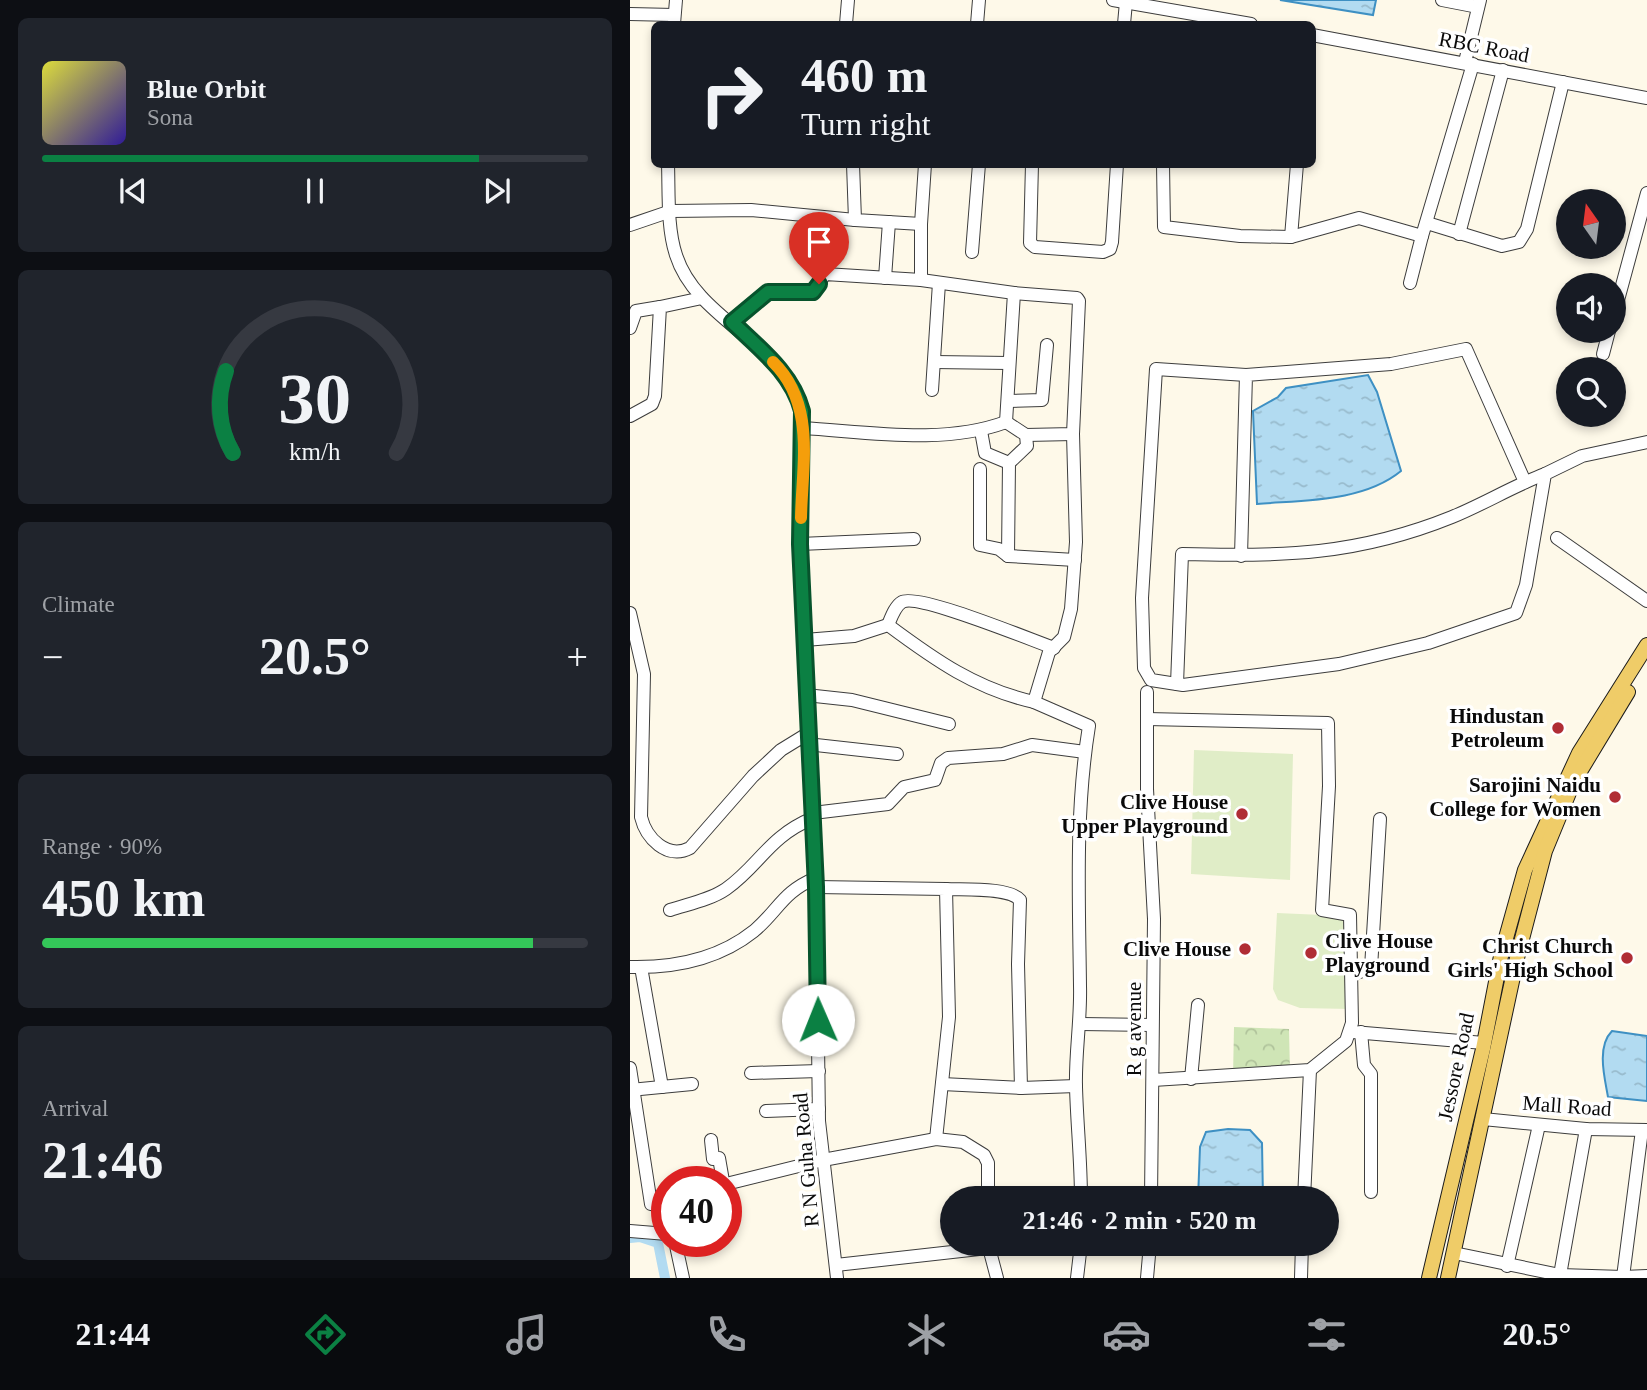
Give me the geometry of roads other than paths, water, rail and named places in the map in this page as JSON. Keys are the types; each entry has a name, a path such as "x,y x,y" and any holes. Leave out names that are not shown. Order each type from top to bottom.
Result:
{"main road":[{"name":"Jessore Road","path":"1429,1278 1484,1043 1503,947 1525,870 1549,825 1578,753 1647,645"},
{"name":"Jessore Road","path":"1564,791 1647,662"},
{"name":"Jessore Road","path":"1448,1278 1525,922 1549,825"},
{"path":"1439,1278 1520,915 1549,825"}],"street":[{"path":"630,14 674,20 676,0"},
{"path":"846,21 848,0"},
{"path":"977,21 979,0"},
{"path":"1410,283 1469,63 1479,4 1442,0"},
{"path":"1123,21 1119,1 1234,21"},
{"name":"RBC Road","path":"1316,36 1647,98"},
{"path":"1459,234 1503,70"},
{"path":"1427,223 1502,246 1514,245 1522,238 1563,82"},
{"name":"R N Guha Road","path":"668,168 676,255 702,298 732,322 790,381 798,395 803,428 800,544 807,739 816,883 819,1109 836,1272"},
{"path":"853,168 855,220"},
{"path":"921,280 920,225 925,168"},
{"path":"972,252 979,168"},
{"path":"1032,168 1030,243 1035,247 1103,252 1110,249 1112,242 1116,168"},
{"path":"1163,168 1164,227 1240,236 1292,237 1359,218 1422,236"},
{"path":"1292,237 1297,168"},
{"path":"1625,273 1647,192"},
{"path":"630,225 671,211 751,210 920,225"},
{"path":"885,278 890,222"},
{"path":"732,322 768,292 813,292 825,274 921,280 1014,293 1077,298 1073,434 1075,560 1067,627 1064,637 1049,652 1034,702"},
{"path":"932,390 939,283"},
{"path":"1006,422 1014,293"},
{"path":"630,328 636,311 702,298"},
{"path":"630,416 652,404 655,396 660,307"},
{"path":"1603,354 1606,343"},
{"path":"1008,401 1042,400 1047,345"},
{"path":"1525,482 1466,349 1391,364 1246,375 1156,369 1144,559 1144,668 1151,680 1177,684 1339,664 1428,643 1516,613 1526,585 1545,474"},
{"path":"934,362 1009,363"},
{"path":"1241,555 1246,375"},
{"path":"1006,422 1026,435 1073,434"},
{"path":"803,428 947,435 981,431 1006,422"},
{"path":"981,431 985,453 1009,463"},
{"path":"1008,556 1009,463 1027,446 1026,435"},
{"path":"1177,684 1182,554 1319,553 1378,542 1452,517 1582,456 1647,442"},
{"path":"980,469 980,545 999,550 1008,556 1075,560"},
{"path":"1557,538 1647,601"},
{"path":"800,544 914,539"},
{"path":"805,640 854,636 888,625 898,606 912,600 936,605 1054,648"},
{"path":"630,613 644,674 635,816 661,847 676,853 698,841 753,776 781,750 807,739 897,754"},
{"path":"888,625 936,661 997,694 1034,702 1089,726 1085,752 1079,870 1081,1024 1076,1086 1080,1186"},
{"path":"630,678 644,674"},
{"name":"R g avenue","path":"1147,692 1147,789 1154,919 1151,1186"},
{"path":"806,695 852,700 949,724"},
{"path":"1147,719 1328,723 1329,786 1322,910 1350,915 1355,1032 1364,1065 1371,1074 1371,1192"},
{"path":"670,910 726,889 774,840 813,815 888,804 904,787 935,780 941,763 948,758 1003,754 1032,745 1085,752"},
{"path":"1353,974 1371,968 1380,818"},
{"path":"662,1087 636,967 698,961 722,950 754,931 793,888 816,883 997,891 1016,895 1020,900 1018,964 1021,1088"},
{"path":"936,1139 949,1017 946,890"},
{"path":"1191,1079 1198,1004"},
{"path":"1081,1024 1152,1025"},
{"path":"1153,1080 1310,1070 1355,1032 1484,1043"},
{"path":"630,1069 631,1090 651,1204"},
{"path":"1305,1186 1310,1070"},
{"path":"751,1073 819,1071"},
{"path":"631,1090 692,1084"},
{"path":"942,1084 1021,1088 1076,1086"},
{"path":"766,1111 819,1109"},
{"name":"Mall Road","path":"1483,1119 1586,1129 1645,1130"},
{"path":"1507,1266 1539,1125"},
{"path":"1560,1275 1586,1129"},
{"path":"1623,1277 1645,1130"},
{"path":"742,1178 936,1139 963,1142 984,1155 988,1163 988,1186"},
{"path":"711,1140 713,1159 719,1158 721,1166"},
{"path":"630,1231 651,1233"},
{"path":"1454,1253 1560,1275 1647,1276"},
{"path":"836,1272 940,1254"},
{"path":"991,1256 997,1278"},
{"path":"1077,1278 1080,1256"},
{"path":"1147,1278 1149,1256"},
{"path":"1301,1278 1302,1256"},
{"path":"678,1257 682,1278"}],"water":[{"path":"1280,0 1376,0 1373,15"},
{"path":"1368,375 1377,392 1401,471 1369,489 1351,494 1257,504 1253,411 1278,397 1286,388"},
{"path":"1612,1031 1647,1036 1647,1101 1608,1097 1603,1054 1607,1038"},
{"path":"1250,1130 1262,1143 1263,1186 1198,1186 1200,1147 1206,1132"}],"waterway":[{"path":"630,1238 640,1237 658,1243 665,1278"}],"place":[{"name":"Hindustan Petroleum","path":"1558,728"},
{"name":"Sarojini Naidu College for Women","path":"1615,797"},
{"name":"Clive House Upper Playground","path":"1242,814"},
{"name":"Clive House","path":"1245,949"},
{"name":"Clive House Playground","path":"1311,953"},
{"name":"Christ Church Girls' High School","path":"1627,958"}]}
